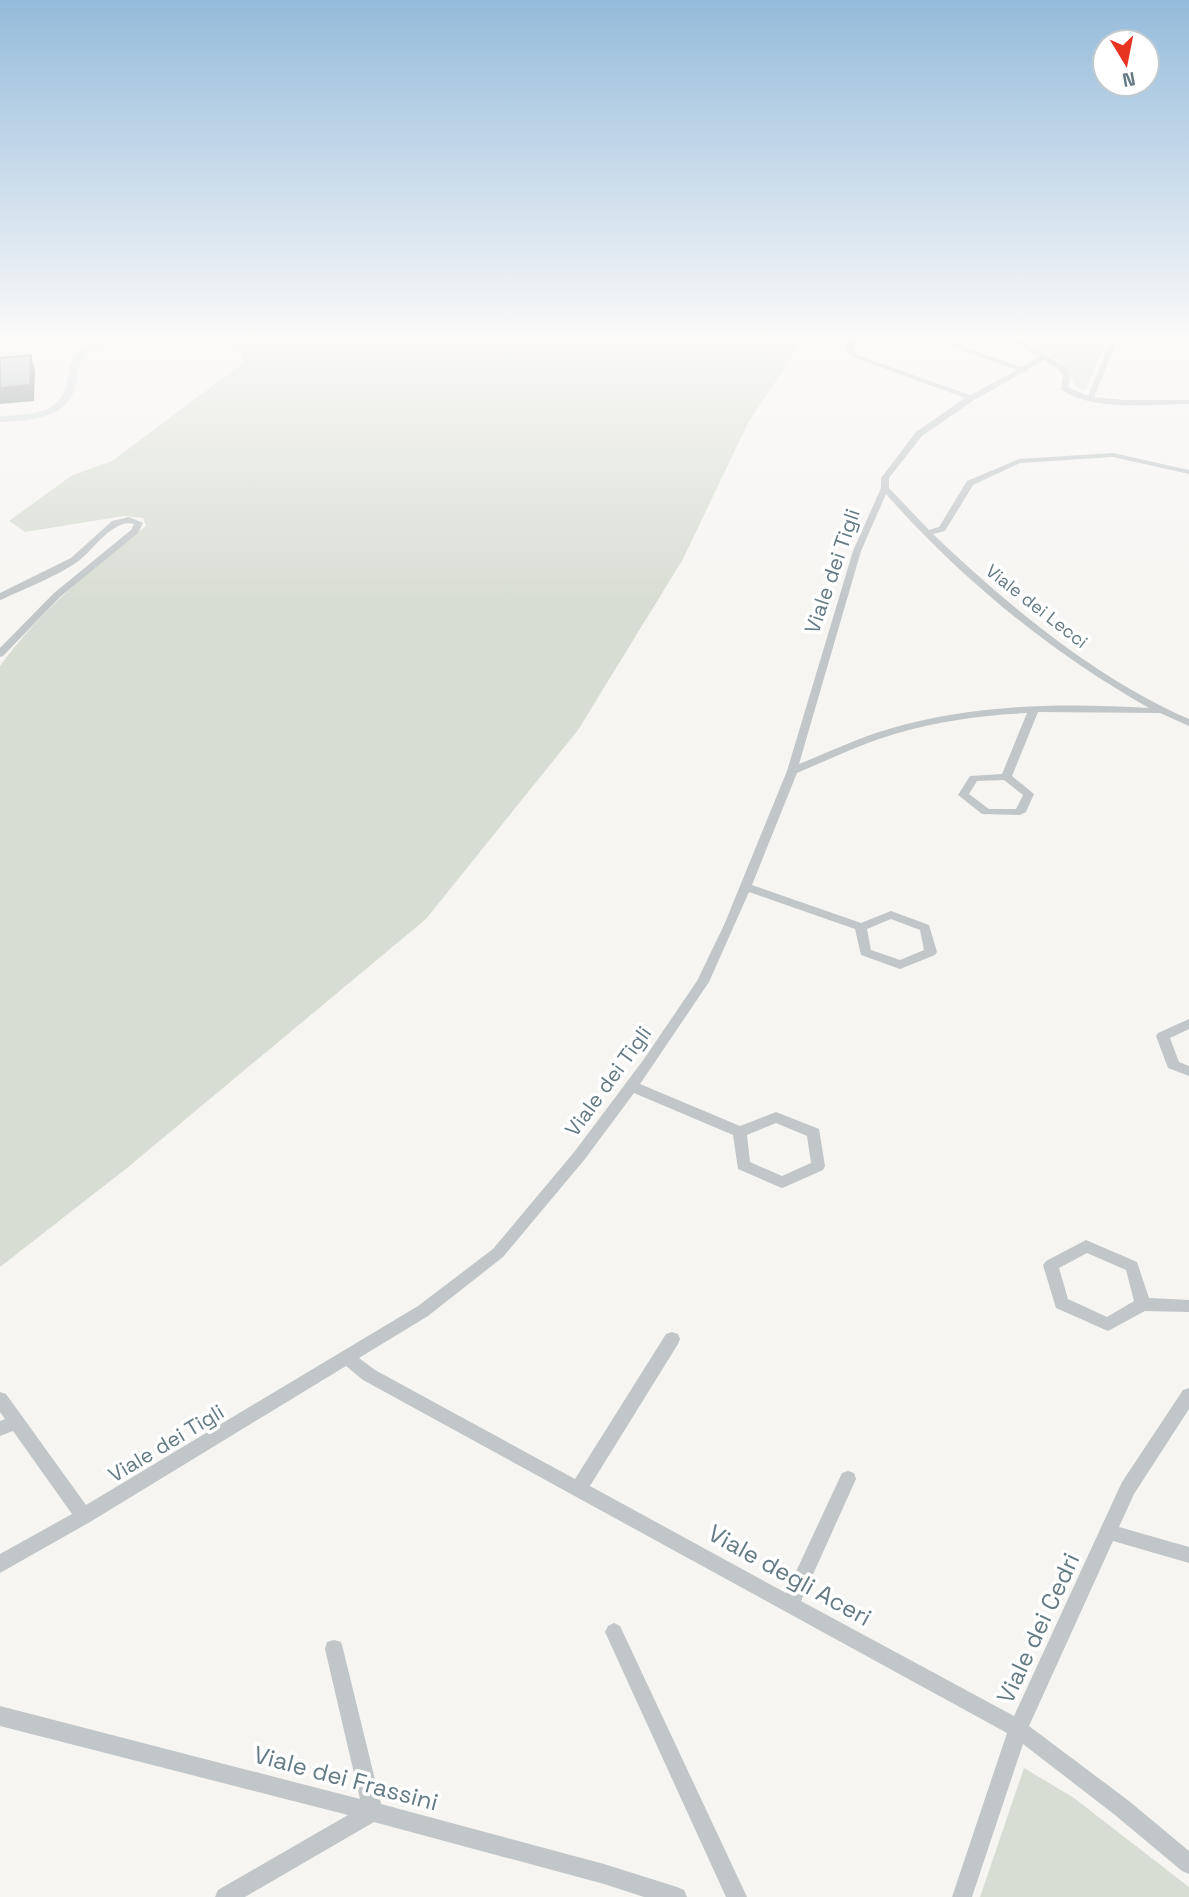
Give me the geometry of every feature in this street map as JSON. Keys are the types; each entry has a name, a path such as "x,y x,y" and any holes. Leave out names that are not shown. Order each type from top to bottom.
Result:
{"street":[{"name":"Viale dei Tigli","path":"0,1564 423,1311 498,1253 580,1155 703,982 746,887 792,771 857,551 885,488 885,478 919,434 932,425"},
{"path":"926,534 942,529 970,483 1019,461 1113,454 1189,472"},
{"name":"Viale dei Lecci","path":"885,488 926,534 1016,613 1117,685 1161,712 1189,723"},
{"path":"0,597 75,560 116,523 129,520 139,523 135,531 50,601 0,654"},
{"path":"1006,777 1034,709"},
{"path":"792,771 906,727 999,712 1034,709 1161,712"},
{"path":"1006,777 1030,794 1020,811 986,812 963,795 974,778 1006,777"},
{"path":"746,887 861,927 891,915 925,928 931,952 900,965 865,952 861,927"},
{"path":"1189,1024 1163,1036 1173,1065 1189,1071"},
{"path":"631,1086 740,1132 776,1117 814,1133 818,1166 782,1182 743,1165 740,1132"},
{"path":"1143,1304 1132,1266 1086,1247 1051,1265 1061,1303 1108,1324 1143,1304 1189,1306"},
{"path":"578,1490 672,1339"},
{"name":"Viale degli Aceri","path":"348,1358 369,1376 1018,1729 1122,1808 1189,1864"},
{"name":"Viale dei Cedri","path":"962,1897 1018,1729 1128,1488 1189,1395"},
{"path":"0,1399 7,1425 84,1516"},
{"path":"790,1605 848,1479"},
{"path":"1109,1532 1189,1555"},
{"path":"614,1632 737,1897"},
{"path":"225,1897 373,1812 334,1648"},
{"name":"Viale dei Frassini","path":"2,1719 373,1812 604,1874 677,1897"}],"shaded area":[{"path":"161,425 747,425 683,559 578,730 426,919 127,1168 0,1267 0,666 49,609 146,526 143,518 124,516 25,532 9,521 71,476 112,461"},
{"path":"1024,1768 1074,1798 1189,1887 1189,1897 980,1897"}]}
